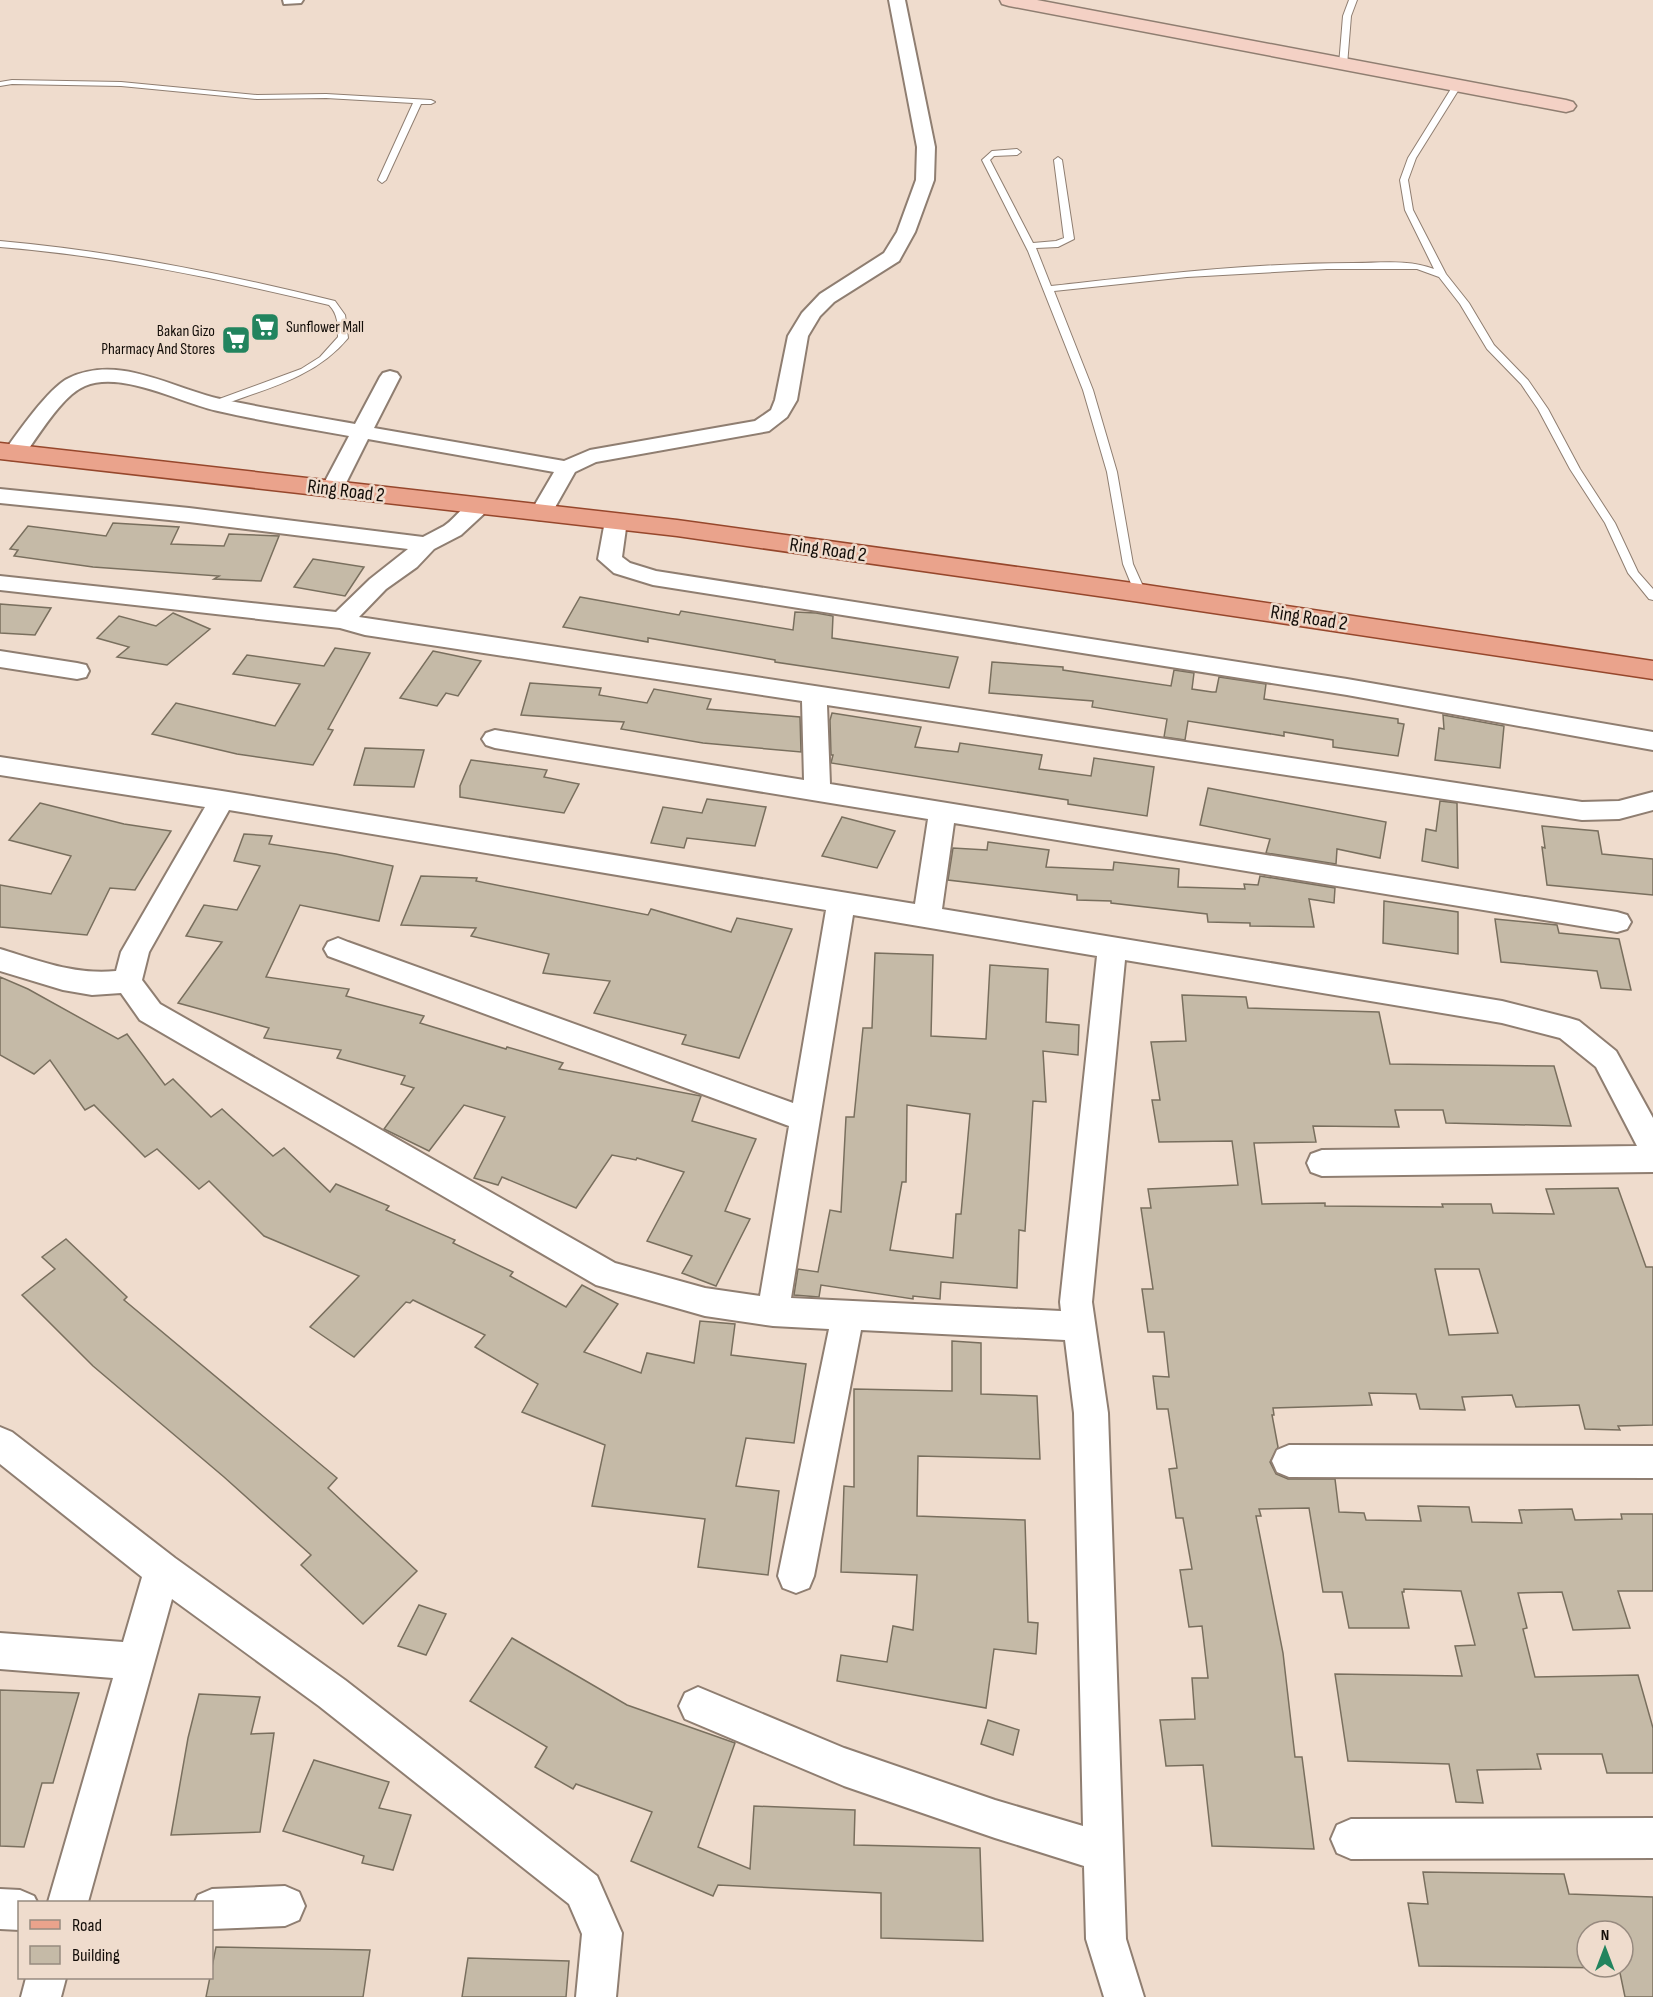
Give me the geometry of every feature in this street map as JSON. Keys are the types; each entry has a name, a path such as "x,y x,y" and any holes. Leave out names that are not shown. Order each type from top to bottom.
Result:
{"main road":[{"name":"Ring Road 2","path":"7,452 616,521 1140,592 1653,670"}],"street":[{"path":"541,513 567,468 590,457 761,426 780,412 786,400 798,336 812,313 827,298 892,257 906,232 925,180 926,147 897,0"},
{"path":"1009,0 1566,106"},
{"path":"7,452 71,383 97,376 127,378 215,404 567,468"},
{"path":"332,489 390,377"},
{"path":"0,496 189,515 426,544"},
{"path":"342,621 378,584 409,562 426,544 453,530 479,506"},
{"path":"616,521 610,559 622,568 653,578 1335,685 1653,741"},
{"path":"0,583 342,621 365,627 1582,811 1619,810 1653,801"},
{"path":"0,659 77,671"},
{"path":"813,694 817,792"},
{"path":"495,739 1617,922"},
{"path":"0,766 222,800 1491,1010 1569,1029 1606,1059 1653,1147"},
{"path":"222,800 135,952 128,981 150,1012 607,1275 705,1302 773,1312 1079,1326"},
{"path":"927,917 942,812"},
{"path":"773,1312 841,903"},
{"path":"1112,948 1076,1302 1091,1413 1106,1939 1124,1997"},
{"path":"338,949 806,1120"},
{"path":"0,960 73,981 93,984 128,981"},
{"path":"1322,1163 1653,1159"},
{"path":"796,1576 848,1316"},
{"path":"0,1443 162,1570 332,1694 583,1890 602,1933 596,1997"},
{"path":"1289,1461 1653,1462"},
{"path":"68,1901 162,1570"},
{"path":"0,1651 137,1661"},
{"path":"699,1706 844,1767 995,1819 1103,1851"},
{"path":"1351,1839 1653,1838"},
{"path":"213,1909 285,1906"},
{"path":"0,1909 18,1910"},
{"path":"40,1997 45,1979"}],"lane":[{"path":"1343,65 1347,16 1353,0"},
{"path":"0,84 12,82 111,83 246,96 334,96 431,102"},
{"path":"1457,86 1412,158 1404,180 1409,210 1442,275 1464,303 1490,347 1526,382 1575,470 1610,523 1633,573 1653,596"},
{"path":"382,180 418,102"},
{"path":"1017,152 992,154 986,160 1049,289 1091,400 1112,472 1128,564 1140,592"},
{"path":"1030,246 1058,244 1069,239 1058,160"},
{"path":"0,244 26,245 181,269 332,303 340,310 344,338 323,358 304,371 215,404"},
{"path":"1049,289 1187,274 1327,266 1419,266 1442,275"}],"building":[{"path":"113,523 179,527 171,544 224,546 229,534 279,536 261,581 214,579 219,576 93,567 14,556 18,550 10,549 28,526 106,536"},
{"path":"313,559 364,567 345,596 294,587"},
{"path":"580,597 679,615 681,611 793,630 795,612 816,613 833,616 832,638 958,657 949,688 775,662 775,660 648,638 648,642 563,627"},
{"path":"0,604 51,608 35,635 0,633"},
{"path":"173,613 210,629 167,665 117,657 129,647 97,638 119,616 156,626"},
{"path":"335,648 370,653 328,729 333,730 313,765 237,754 152,734 176,703 275,726 300,684 233,674 247,655 324,666"},
{"path":"433,651 481,661 458,696 446,693 437,706 400,698"},
{"path":"992,662 1063,667 1063,670 1171,686 1174,670 1194,673 1192,689 1212,692 1216,692 1219,677 1266,684 1264,699 1398,719 1398,723 1404,724 1398,756 1333,747 1333,740 1284,732 1284,736 1188,721 1185,740 1164,737 1167,719 1092,707 1093,701 989,693"},
{"path":"530,683 601,688 599,695 647,703 654,689 711,699 707,709 800,717 801,752 703,743 621,729 624,722 521,715"},
{"path":"832,713 921,727 915,747 958,752 960,743 1042,755 1039,769 1091,776 1094,758 1154,767 1147,816 1068,804 1068,800 831,763 833,755 831,755 830,720"},
{"path":"1443,715 1504,726 1500,768 1435,760 1439,728 1444,729"},
{"path":"365,748 424,750 414,787 354,785"},
{"path":"471,760 547,770 544,777 579,784 564,813 460,797 460,786"},
{"path":"1208,788 1386,822 1380,858 1337,849 1336,864 1266,853 1270,839 1200,825"},
{"path":"707,799 766,807 755,846 687,838 684,848 651,843 663,807 702,813"},
{"path":"1440,801 1457,803 1458,868 1422,861 1426,829 1436,831"},
{"path":"40,803 124,824 171,831 135,890 110,888 87,935 0,927 0,885 51,894 71,856 9,840"},
{"path":"842,817 895,831 877,868 822,856"},
{"path":"1542,826 1598,831 1602,854 1653,859 1653,895 1547,885"},
{"path":"244,834 272,836 269,844 336,854 393,866 379,921 300,905 266,977 349,989 346,996 424,1016 420,1023 506,1049 507,1047 563,1063 559,1069 701,1096 692,1121 756,1139 725,1211 750,1219 716,1286 682,1273 692,1256 647,1241 684,1172 637,1158 636,1160 612,1155 576,1208 502,1177 498,1185 474,1178 505,1117 464,1105 429,1151 384,1129 414,1088 401,1084 405,1076 337,1058 341,1050 264,1038 269,1028 178,1003 222,942 186,936 204,905 237,910 260,866 234,861"},
{"path":"988,842 1049,850 1046,867 1113,870 1114,862 1179,869 1178,887 1245,889 1244,884 1258,885 1260,876 1335,888 1334,903 1309,899 1314,927 1250,926 1250,923 1208,922 1207,914 1111,903 1111,901 1077,900 1077,895 948,880 953,848 987,850"},
{"path":"421,876 477,878 476,881 648,915 651,909 731,932 737,918 792,929 739,1058 682,1044 686,1035 594,1013 610,981 543,973 549,954 471,936 476,928 401,925"},
{"path":"1384,901 1458,912 1458,954 1383,943"},
{"path":"1495,919 1557,925 1559,933 1619,939 1631,990 1601,988 1597,971 1501,962"},
{"path":"875,953 933,955 931,1036 986,1039 990,965 1048,969 1046,1022 1079,1025 1078,1055 1043,1051 1046,1102 1033,1101 1025,1231 1019,1230 1017,1288 941,1282 940,1299 913,1296 913,1299 821,1285 819,1297 794,1295 798,1269 818,1272 830,1210 841,1212 846,1117 854,1117 863,1028 872,1028","holes":["907,1105 970,1114 961,1214 956,1214 953,1258 890,1250 902,1182 906,1182"]},
{"path":"0,977 28,989 118,1039 127,1034 165,1085 173,1079 211,1117 222,1109 273,1156 284,1148 330,1192 336,1184 389,1206 386,1210 455,1240 453,1243 513,1272 510,1276 566,1307 582,1285 618,1304 584,1352 641,1373 647,1353 694,1363 700,1321 735,1324 731,1355 806,1364 794,1443 746,1438 736,1486 779,1491 768,1575 698,1567 705,1519 592,1506 605,1445 522,1412 538,1384 475,1347 485,1335 413,1300 410,1303 406,1302 354,1357 310,1327 359,1276 264,1236 209,1181 199,1189 157,1149 145,1157 94,1105 85,1110 50,1060 34,1074 0,1055"},
{"path":"1182,995 1246,997 1248,1008 1379,1012 1390,1064 1554,1066 1571,1126 1446,1123 1443,1110 1395,1110 1399,1127 1313,1126 1316,1142 1254,1143 1262,1204 1325,1203 1325,1206 1443,1207 1442,1204 1491,1204 1493,1213 1554,1214 1546,1189 1618,1188 1646,1267 1653,1267 1653,1425 1618,1426 1620,1430 1585,1429 1579,1405 1516,1407 1512,1395 1462,1397 1465,1410 1420,1409 1416,1394 1369,1393 1372,1405 1273,1408 1274,1415 1272,1415 1278,1447 1270,1462 1276,1474 1288,1479 1335,1479 1339,1512 1364,1513 1366,1520 1421,1521 1418,1506 1469,1507 1472,1522 1522,1523 1519,1510 1572,1509 1575,1520 1622,1519 1621,1514 1653,1514 1653,1591 1618,1591 1630,1628 1573,1630 1562,1592 1518,1593 1527,1628 1523,1629 1535,1677 1638,1675 1653,1728 1653,1773 1607,1773 1602,1754 1537,1754 1541,1769 1477,1770 1483,1803 1456,1802 1449,1764 1348,1761 1335,1674 1462,1676 1455,1646 1475,1645 1461,1591 1404,1589 1402,1592 1409,1628 1349,1628 1342,1592 1323,1592 1309,1508 1259,1509 1261,1516 1256,1516 1283,1653 1295,1757 1302,1757 1314,1849 1212,1846 1203,1765 1166,1766 1160,1720 1195,1719 1192,1678 1208,1678 1202,1626 1189,1627 1180,1570 1192,1569 1183,1518 1176,1518 1169,1469 1177,1468 1168,1409 1157,1409 1153,1376 1169,1377 1164,1332 1148,1332 1142,1289 1153,1289 1141,1208 1151,1208 1148,1189 1238,1185 1232,1141 1159,1142 1152,1100 1160,1100 1151,1042 1186,1041","holes":["1435,1269 1479,1269 1498,1333 1449,1335"]},
{"path":"66,1239 127,1297 124,1300 337,1478 328,1488 417,1571 363,1624 301,1565 311,1555 224,1477 93,1366 22,1295 55,1269 42,1257"},
{"path":"952,1341 981,1343 981,1394 1037,1396 1040,1459 918,1456 917,1516 1025,1520 1028,1622 1038,1623 1036,1654 994,1649 986,1708 837,1681 841,1655 887,1662 893,1626 913,1630 917,1575 841,1572 844,1486 854,1487 854,1389 952,1391"},
{"path":"419,1605 446,1614 426,1655 398,1646"},
{"path":"512,1638 627,1705 735,1743 698,1847 750,1869 754,1806 855,1810 854,1845 980,1848 983,1941 881,1938 881,1893 718,1885 713,1896 631,1861 652,1812 576,1784 573,1789 535,1767 547,1747 470,1701"},
{"path":"0,1690 79,1693 53,1783 42,1783 24,1847 0,1846"},
{"path":"199,1694 260,1697 251,1734 274,1733 260,1832 171,1835 188,1738"},
{"path":"988,1720 1019,1730 1013,1755 981,1744"},
{"path":"314,1760 389,1782 379,1808 411,1815 393,1870 362,1863 364,1856 283,1831"},
{"path":"1423,1872 1564,1874 1569,1894 1653,1897 1653,1997 1625,1997 1621,1979 1635,1979 1635,1919 1575,1919 1575,1968 1419,1966 1408,1903 1428,1904"},
{"path":"216,1947 370,1950 363,1997 206,1997 210,1979 213,1979"},
{"path":"468,1958 569,1961 566,1997 462,1997"}],"place":[{"name":"Sunflower Mall","path":"265,327"},
{"name":"Bakan Gizo Pharmacy And Stores","path":"236,340"}]}
